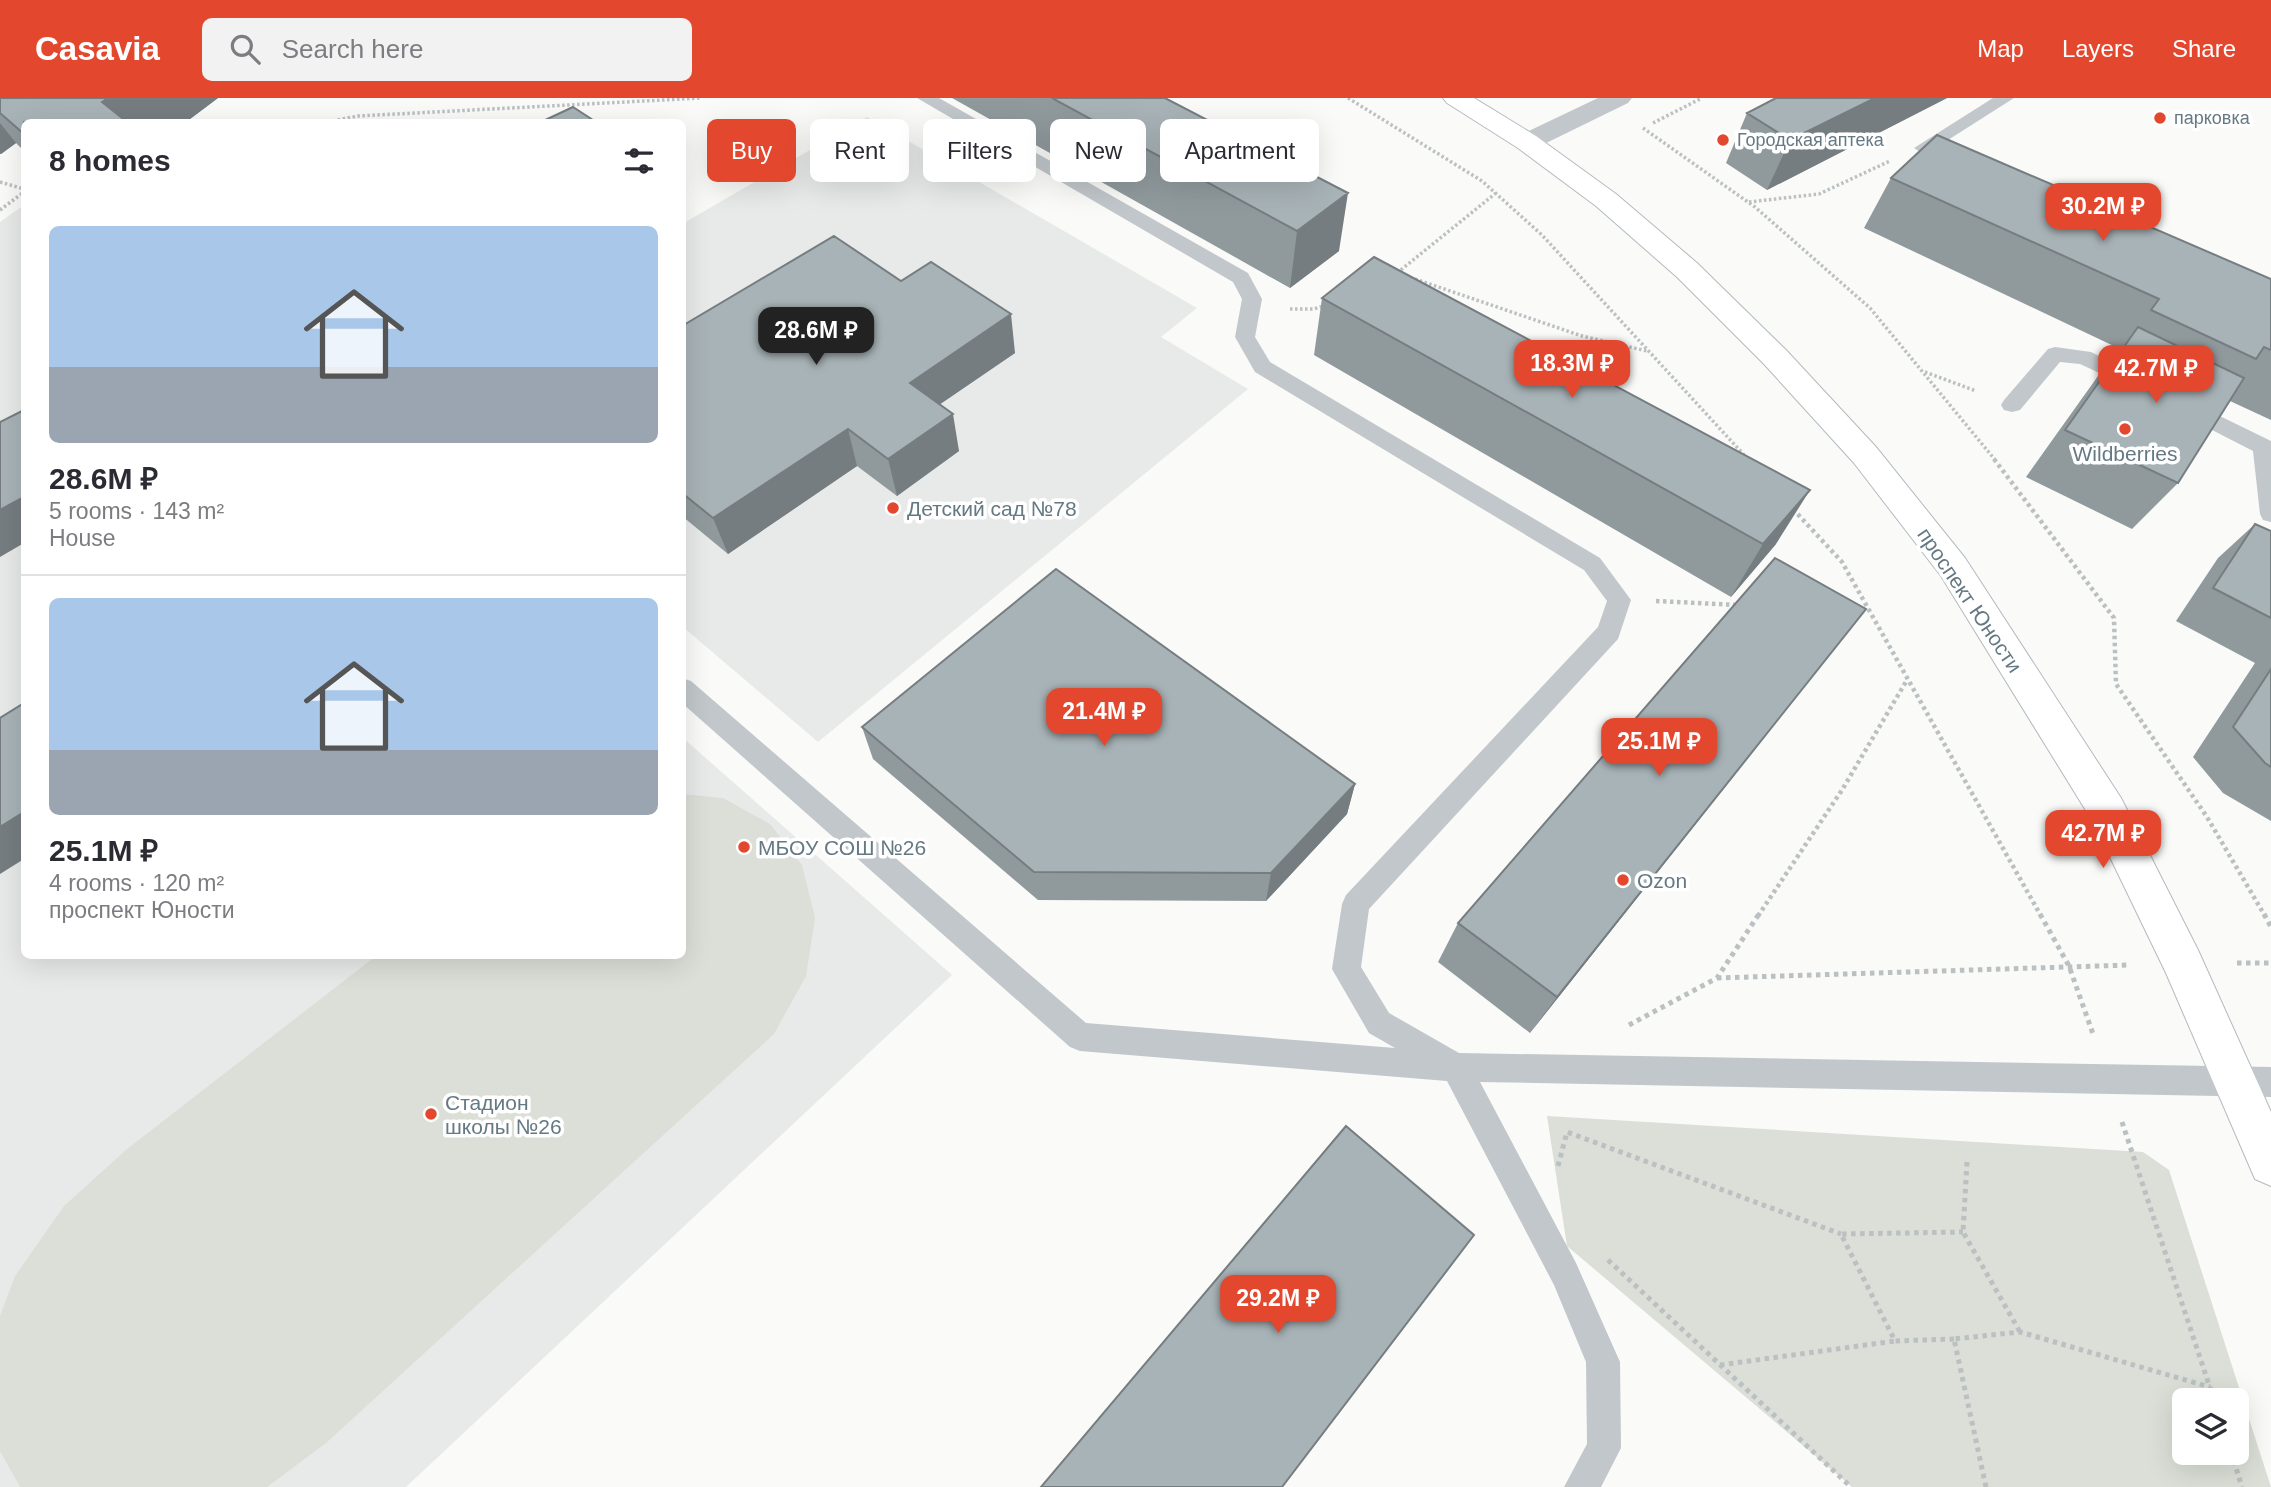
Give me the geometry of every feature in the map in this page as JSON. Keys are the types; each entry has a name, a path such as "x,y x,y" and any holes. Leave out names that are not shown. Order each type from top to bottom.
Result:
{"main road":[{"name":"проспект Юности","path":"1456,98 1527,142 1605,200 1687,270 1775,357 1865,455 1953,568 2107,810 2183,964 2259,1087 2271,1163"}],"street":[{"path":"1527,142 1614,101"}],"lane":[{"path":"926,98 1241,278 1252,299 1245,337 1262,367 1592,564 1619,600 1609,632 1356,904 1346,969 1379,1023 1456,1067 1565,1274 1603,1362 1604,1448 1581,1487"},
{"path":"1923,148 2005,98"},
{"path":"1923,148 1948,159"},
{"path":"2012,405 2055,354 2084,357 2264,447 2271,514"},
{"path":"686,692 1080,1037 1456,1067 2109,1081 2259,1087"}],"path":[{"path":"343,119 358,116 701,98"},
{"path":"1348,98 1482,181 1496,193 1542,235 1749,461"},
{"path":"1643,128 1702,98"},
{"path":"1614,101 1643,128 1748,202 1870,308 1968,424 2114,618 2116,684 2207,817 2271,927"},
{"path":"1748,202 1819,194 1876,166 1923,148"},
{"path":"0,182 21,190"},
{"path":"0,209 21,193"},
{"path":"1496,193 1397,273 1582,336 1648,351"},
{"path":"1250,309 1314,309 1337,302"},
{"path":"1923,371 2012,405"},
{"path":"1786,502 1842,562 2069,966 2210,1387"},
{"path":"1619,600 1744,605"},
{"path":"1854,609 1868,610"},
{"path":"1717,978 1842,790 1908,679"},
{"path":"1618,1030 1717,978 2069,966"},
{"path":"1558,1168 1567,1132 1841,1234 1963,1232"},
{"path":"1967,1162 1963,1232 2020,1332"},
{"path":"1841,1234 1895,1341"},
{"path":"1599,1252 1850,1487"},
{"path":"1720,1365 1895,1341 1954,1339 2020,1332 2210,1387"},
{"path":"1954,1339 1986,1487"},
{"path":"2235,1465 2242,1487"}],"shaded area":[{"name":"Детский сад №78","path":"909,141 923,149 923,182 979,182 1197,308 1161,337 1248,389 818,742 686,630 686,222 755,182 796,182 796,158 810,150 810,182 909,182"},
{"name":"Стадион школы №26","path":"21,207 21,959 686,959 686,741 952,975 406,1487 0,1487 0,222"},
{"name":"Стадион школы №26","path":"686,794 723,798 770,824 802,865 815,918 806,976 774,1034 326,1443 267,1487 20,1487 0,1451 0,1316 15,1276 64,1206 127,1149 372,959 686,959"},
{"path":"1547,1116 2143,1152 2169,1170 2239,1388 2172,1388 2172,1465 2249,1465 2249,1419 2271,1487 1852,1487 1567,1246"}],"building":[{"path":"0,98 108,98 102,102 123,119 21,119 21,131 0,113"},
{"path":"1052,98 1165,98 1205,119 1160,119 1160,157 1146,149 1146,119 1091,119"},
{"path":"1776,98 1875,98 1790,140 1747,113"},
{"path":"573,107 591,119 547,119"},
{"path":"1937,135 2271,279 2271,350 2264,347 2256,359 2151,310 2159,299 1891,178"},
{"path":"1319,178 1348,193 1297,231 1207,182 1319,182"},
{"path":"834,236 901,281 931,262 1011,314 910,383 953,414 888,459 848,429 713,518 686,496 686,324"},
{"path":"1374,257 1810,490 1763,544 1322,298"},
{"path":"2138,327 2244,378 2178,483 2065,430"},
{"path":"21,412 21,499 0,510 0,422"},
{"path":"2255,524 2271,531 2271,618 2213,588"},
{"path":"1775,558 1866,609 1557,997 1458,923"},
{"path":"1056,569 1355,784 1271,873 1034,872 862,727"},
{"path":"2271,669 2271,767 2233,727"},
{"path":"21,705 21,814 0,827 0,718"},
{"path":"1346,1126 1474,1235 1282,1487 1041,1487"}],"place":[{"name":"парковка","path":"2160,118"},
{"name":"Городская аптека","path":"1723,140"},
{"name":"Wildberries","path":"2125,429"},
{"name":"Детский сад №78","path":"893,508"},
{"name":"МБОУ СОШ №26","path":"744,847"},
{"name":"Ozon","path":"1623,880"},
{"name":"Стадион школы №26","path":"431,1114"}]}
